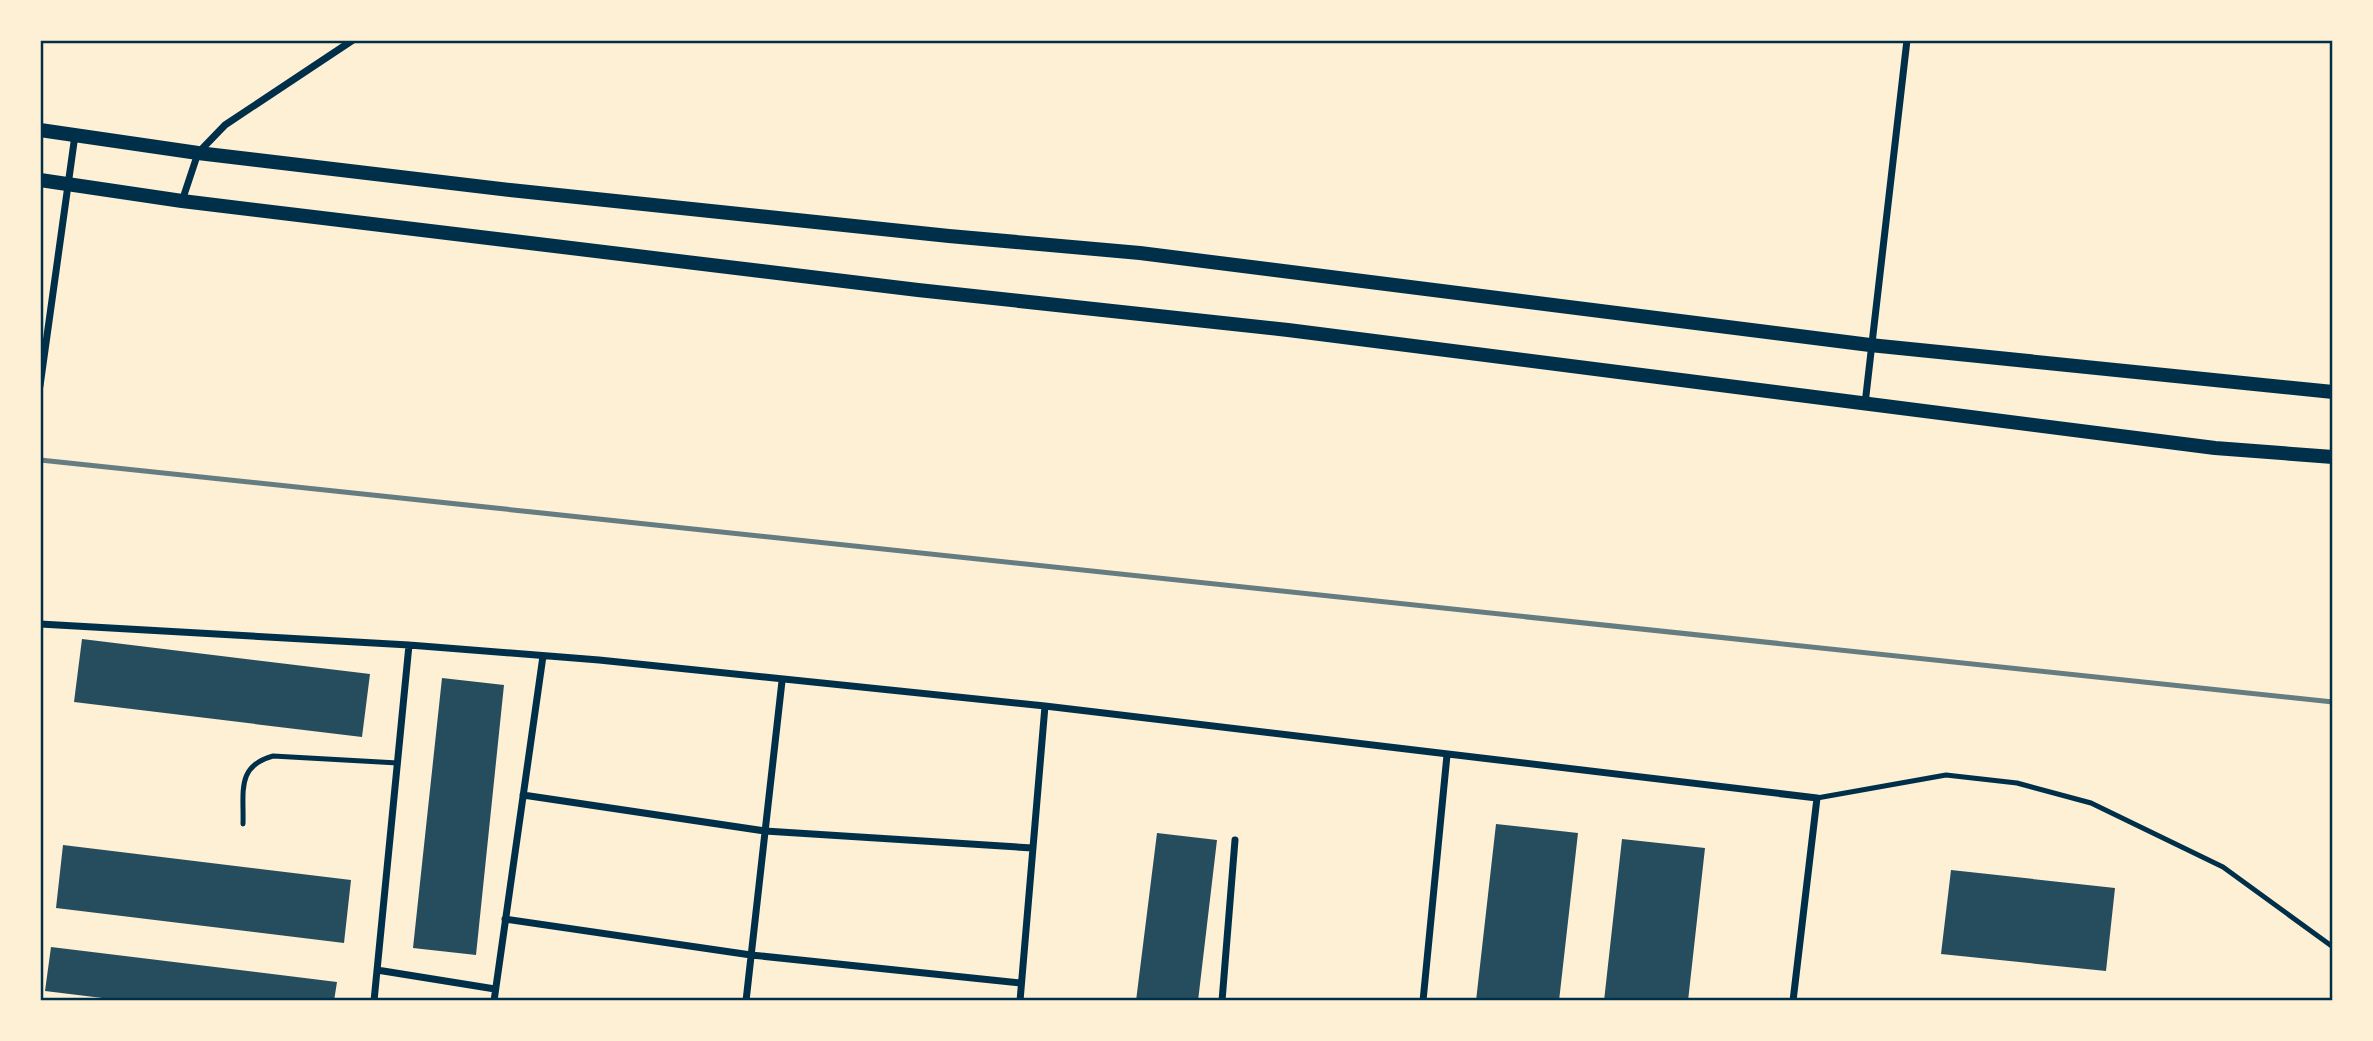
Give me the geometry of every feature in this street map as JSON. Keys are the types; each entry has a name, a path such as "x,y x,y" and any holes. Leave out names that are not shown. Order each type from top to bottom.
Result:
{"main road":[{"path":"40,130 198,153 778,219 1140,253 1870,345 2333,392"},
{"path":"40,180 181,201 918,290 1288,330 2215,448 2333,457"}],"street":[{"path":"181,201 198,153 225,125 353,40"},
{"path":"1865,404 1907,40"},
{"path":"40,386 75,135"},
{"path":"40,624 409,645 542,656 1045,706 1817,798 1793,1001"},
{"path":"374,1001 409,645"},
{"path":"494,1001 542,656"},
{"path":"746,1001 782,681"},
{"path":"1020,1001 1045,706"},
{"path":"1423,1001 1447,755"},
{"path":"523,794 765,831 1032,848"},
{"path":"1222,1001 1236,840"},
{"path":"505,919 751,955 1021,983"},
{"path":"377,970 495,989"}],"lane":[{"path":"243,824 245,772 256,761 273,756 398,763"},
{"path":"1817,798 1946,775 2017,783 2091,803 2223,867 2333,947"}],"building":[{"path":"82,639 370,674 362,737 74,702"},
{"path":"442,678 504,685 476,955 413,948"},
{"path":"1496,824 1578,833 1559,1001 1476,1001"},
{"path":"1157,833 1217,840 1198,1001 1136,1001"},
{"path":"1622,839 1705,848 1688,1001 1604,1001"},
{"path":"63,845 351,880 344,943 56,908"},
{"path":"1951,870 2115,888 2106,971 1941,954"},
{"path":"51,947 337,982 334,1001 127,1001 45,991"}],"railway":[{"path":"40,460 2333,702"}]}
